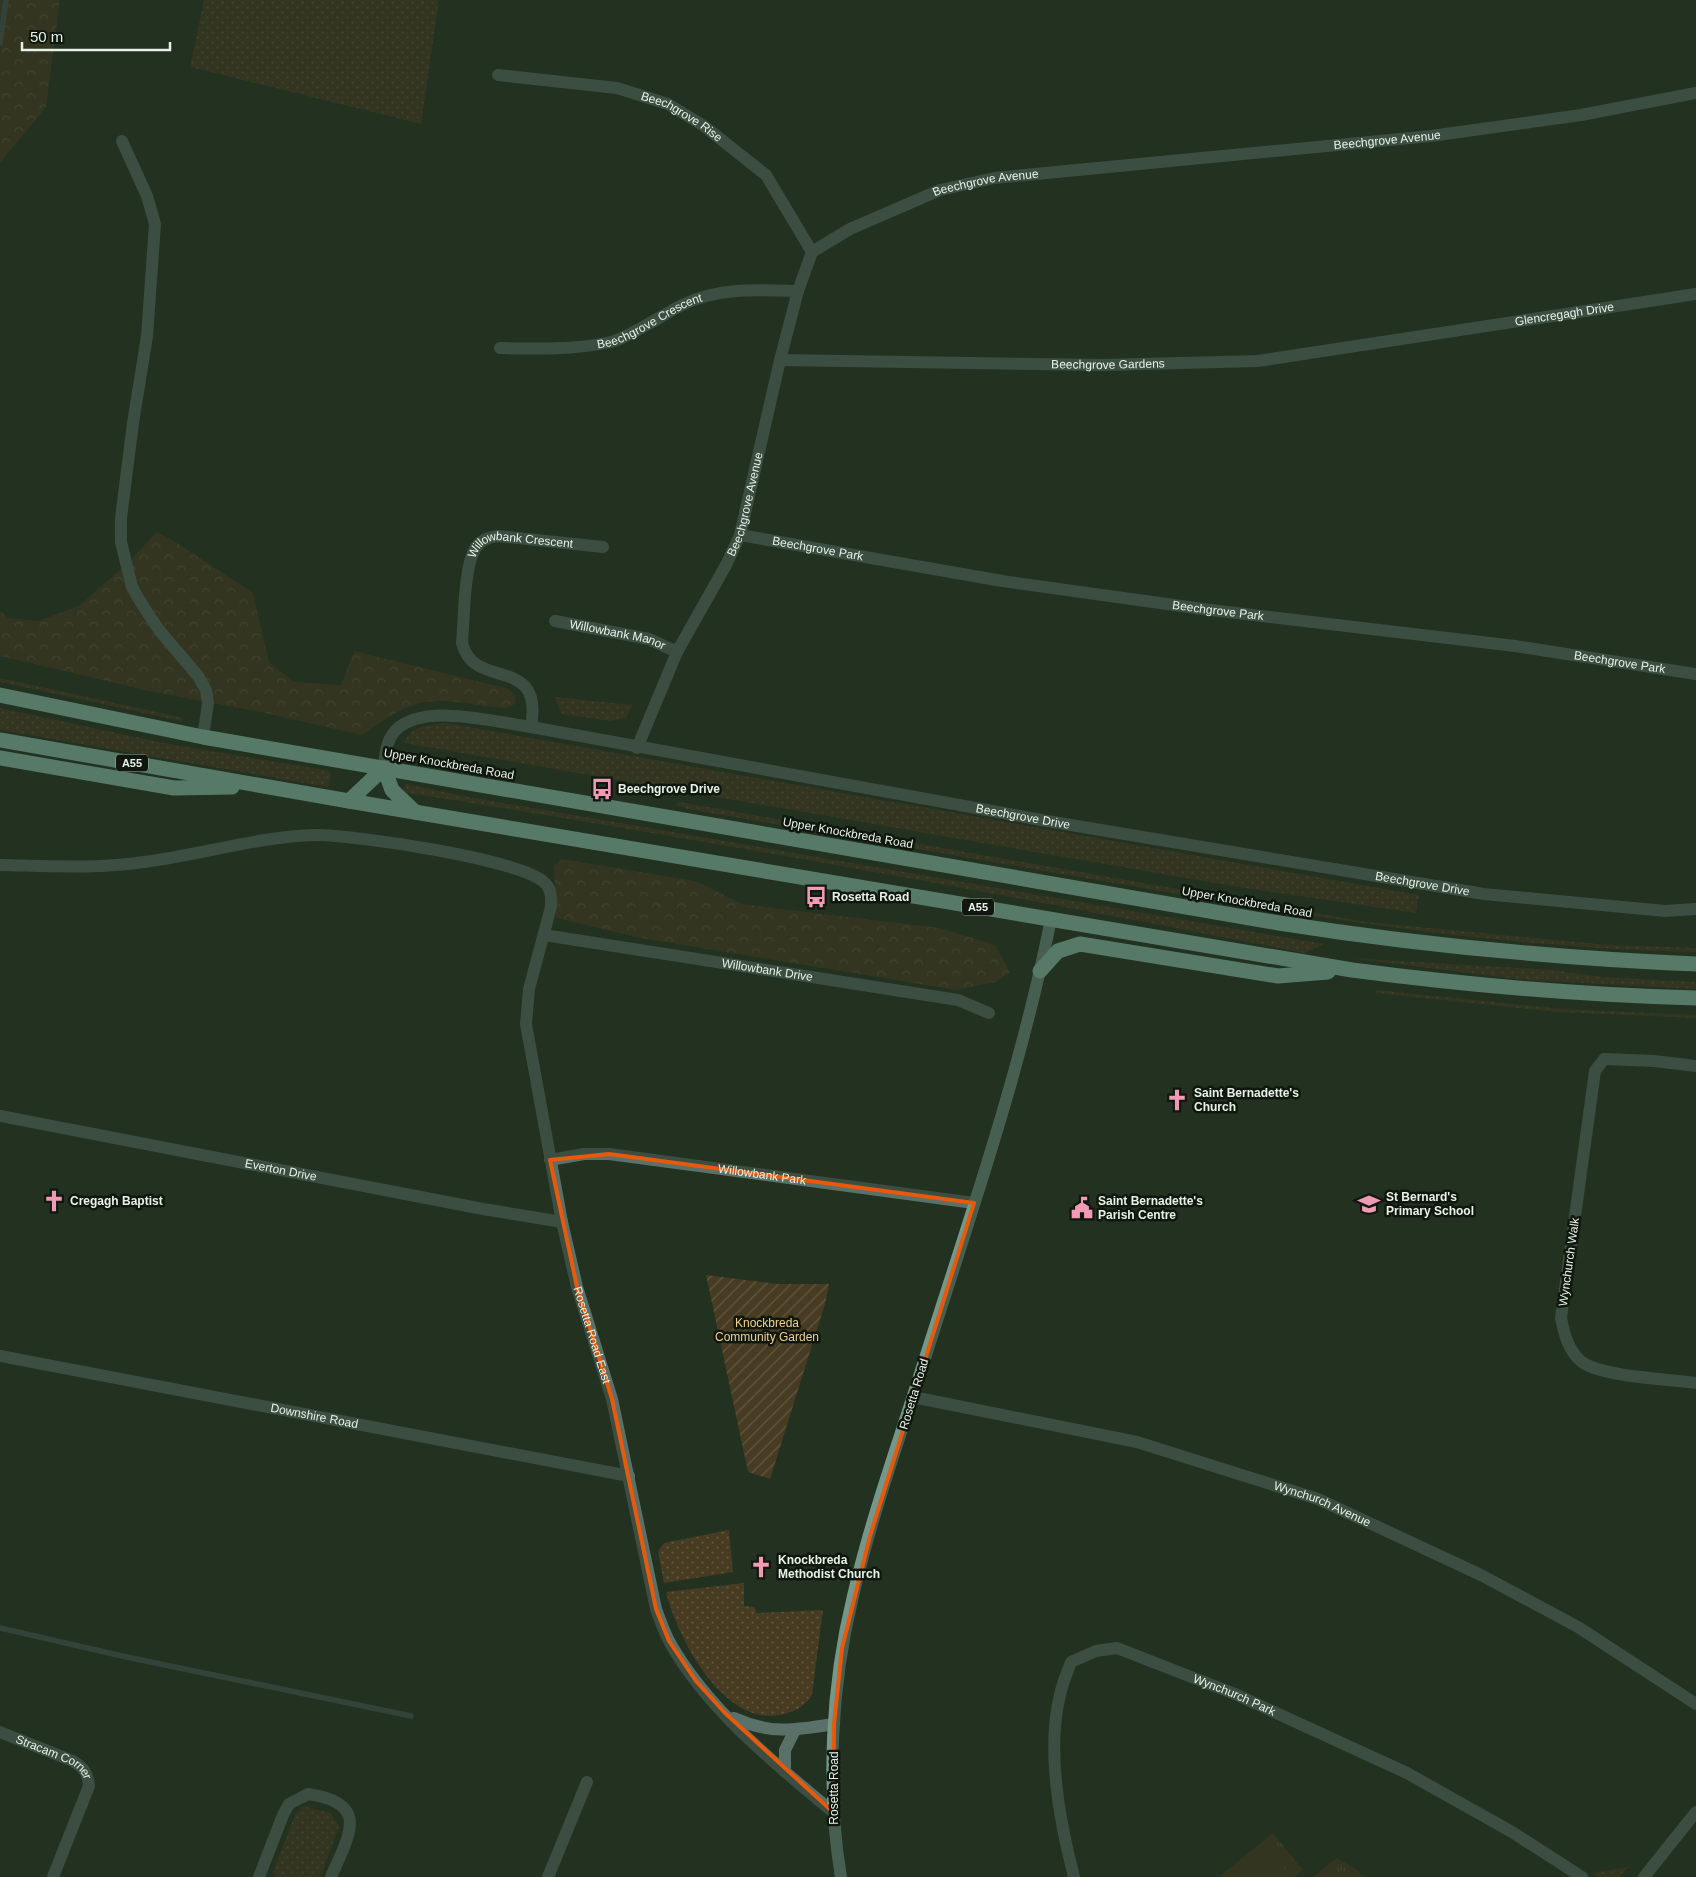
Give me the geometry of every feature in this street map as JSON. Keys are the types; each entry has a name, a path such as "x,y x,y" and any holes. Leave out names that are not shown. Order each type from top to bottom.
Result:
{"highway":[{"name":"Upper Knockbreda Road","path":"0,695 203,737 1368,937 1499,952 1696,964"},
{"name":"A55","path":"0,740 349,801 1352,970 1427,980 1563,993 1696,998"},
{"path":"0,758 174,788 263,786"},
{"path":"349,801 384,768 392,790 416,812"},
{"path":"1040,971 1058,951 1080,944 1278,976 1352,970"}],"street":[{"name":"Beechgrove Rise","path":"498,75 617,88 668,104 704,126 766,175 812,252"},
{"name":"Beechgrove Avenue","path":"637,748 677,652 726,565 740,534 780,360 798,290 812,252 850,228 940,190 994,178 1431,136 1581,115 1696,92"},
{"path":"122,141 147,196 155,224 147,336 133,423 122,518 122,542 132,586 143,606 159,630 198,676 206,690 208,703 203,737"},
{"name":"Beechgrove Crescent","path":"500,348 556,350 613,342 684,304 717,292 798,290"},
{"name":"Glencregagh Drive","path":"1433,334 1696,294"},
{"name":"Beechgrove Gardens","path":"780,360 1103,365 1193,364 1258,361 1433,334"},
{"name":"Beechgrove Park","path":"740,534 1022,584 1203,609 1515,646 1696,674"},
{"name":"Willowbank Crescent","path":"531,727 534,710 533,699 528,689 521,683 477,664 464,651 462,643 471,557 481,541 489,537 498,536 603,548"},
{"name":"Willowbank Manor","path":"556,621 649,639 677,652"},
{"name":"Beechgrove Drive","path":"384,768 386,748 395,731 401,726 421,718 449,715 531,727 1047,822 1484,894 1666,911 1696,909"},
{"path":"0,865 99,866 142,863 282,838 314,835 367,840 484,860 513,868 544,881 549,887 552,896 544,935"},
{"name":"Rosetta Road","path":"841,1877 833,1812 834,1724 842,1648 853,1595 913,1397 1010,1094 1040,971 1050,919"},
{"name":"Willowbank Drive","path":"544,935 958,1000 989,1013"},
{"name":"Rosetta Road East","path":"544,935 529,989 526,1024 562,1222 578,1287 612,1399 656,1609 669,1641 696,1681 725,1713 785,1772 833,1812"},
{"name":"Wynchurch Walk","path":"1696,1066 1654,1061 1604,1059 1595,1071 1561,1318 1566,1340 1582,1361 1600,1370 1696,1383"},
{"name":"Everton Drive","path":"0,1116 483,1210 562,1222"},
{"name":"Willowbank Park","path":"550,1160 584,1154 609,1154 974,1203"},
{"name":"Downshire Road","path":"0,1356 629,1476"},
{"name":"Wynchurch Avenue","path":"913,1397 1137,1442 1318,1499 1481,1575 1578,1627 1696,1704"},
{"name":"Wynchurch Park","path":"1074,1877 1062,1833 1058,1799 1054,1727 1060,1695 1071,1662 1096,1652 1117,1648 1235,1694 1407,1773 1512,1832 1582,1877"},
{"name":"Rosetta Road East","path":"725,1713 750,1725 772,1730 795,1730 834,1724"},
{"path":"785,1772 785,1750 795,1730"},
{"name":"Stracam Corner","path":"0,1732 73,1761 84,1767 88,1776 89,1786 53,1877"},
{"path":"548,1877 586,1782"},
{"path":"259,1877 286,1809 294,1800 308,1794 338,1802 347,1809 351,1819 348,1836 331,1877"},
{"path":"1644,1877 1696,1812"}],"highlighted area":[{"path":"609,1154 974,1203 870,1536 842,1648 834,1724 833,1812 725,1713 696,1681 669,1641 656,1609 612,1399 577,1287 550,1160"}],"green space":[{"path":"0,0 60,0 46,107 0,163"},
{"path":"204,0 439,0 421,124 190,67"},
{"path":"157,532 253,593 269,662 294,682 341,685 354,651 509,689 516,697 515,704 507,708 450,701 417,704 395,713 362,735 260,712 149,691 0,656 0,611 8,618 38,621 79,606 128,563"},
{"path":"0,678 184,718 181,721 0,682"},
{"path":"554,697 633,705 626,718 610,721 562,714"},
{"path":"0,708 164,743 330,771 331,776 328,787 0,730"},
{"path":"446,723 1419,895 1416,913 1238,887 404,743 407,737 416,729 427,725"},
{"path":"406,784 468,797 1324,944 1305,953 857,869 408,793 403,790"},
{"path":"679,802 1367,922 1608,945 1696,948 1696,952 1629,950 1496,940 1299,914 687,809 675,805"},
{"path":"562,859 695,881 742,904 940,928 995,945 1010,972 996,982 956,990 641,938 556,918 554,866"},
{"path":"1349,958 1553,970 1602,977 1696,982 1696,989 1527,980"},
{"path":"1377,990 1562,1009 1696,1015 1696,1018 1556,1012 1375,993"},
{"name":"Knockbreda Community Garden","path":"706,1275 779,1284 829,1284 825,1304 770,1479 748,1472"},
{"path":"729,1530 733,1572 664,1583 658,1551 664,1543"},
{"path":"744,1583 744,1606 755,1607 756,1613 823,1610 812,1695 802,1706 790,1712 780,1715 759,1715 740,1707 722,1693 692,1654 680,1632 666,1592"},
{"path":"304,1806 331,1813 339,1827 320,1877 274,1877 273,1871 295,1815"},
{"path":"1273,1833 1303,1870 1294,1877 1219,1877"},
{"path":"1267,1848 1287,1873 1283,1877 1231,1877"},
{"path":"1337,1858 1358,1870 1363,1877 1313,1877"},
{"path":"1628,1867 1619,1877 1598,1877 1592,1873"}],"waterway":[{"path":"0,43 6,0"},
{"path":"0,1628 122,1656 411,1716"}],"place":[{"name":"Beechgrove Drive","path":"602,789"},
{"name":"Rosetta Road","path":"816,897"},
{"name":"Saint Bernadette's Church","path":"1177,1100"},
{"name":"Cregagh Baptist","path":"54,1201"},
{"name":"St Bernard's Primary School","path":"1369,1204"},
{"name":"Saint Bernadette's Parish Centre","path":"1082,1208"},
{"name":"Knockbreda Methodist Church","path":"761,1567"}]}
